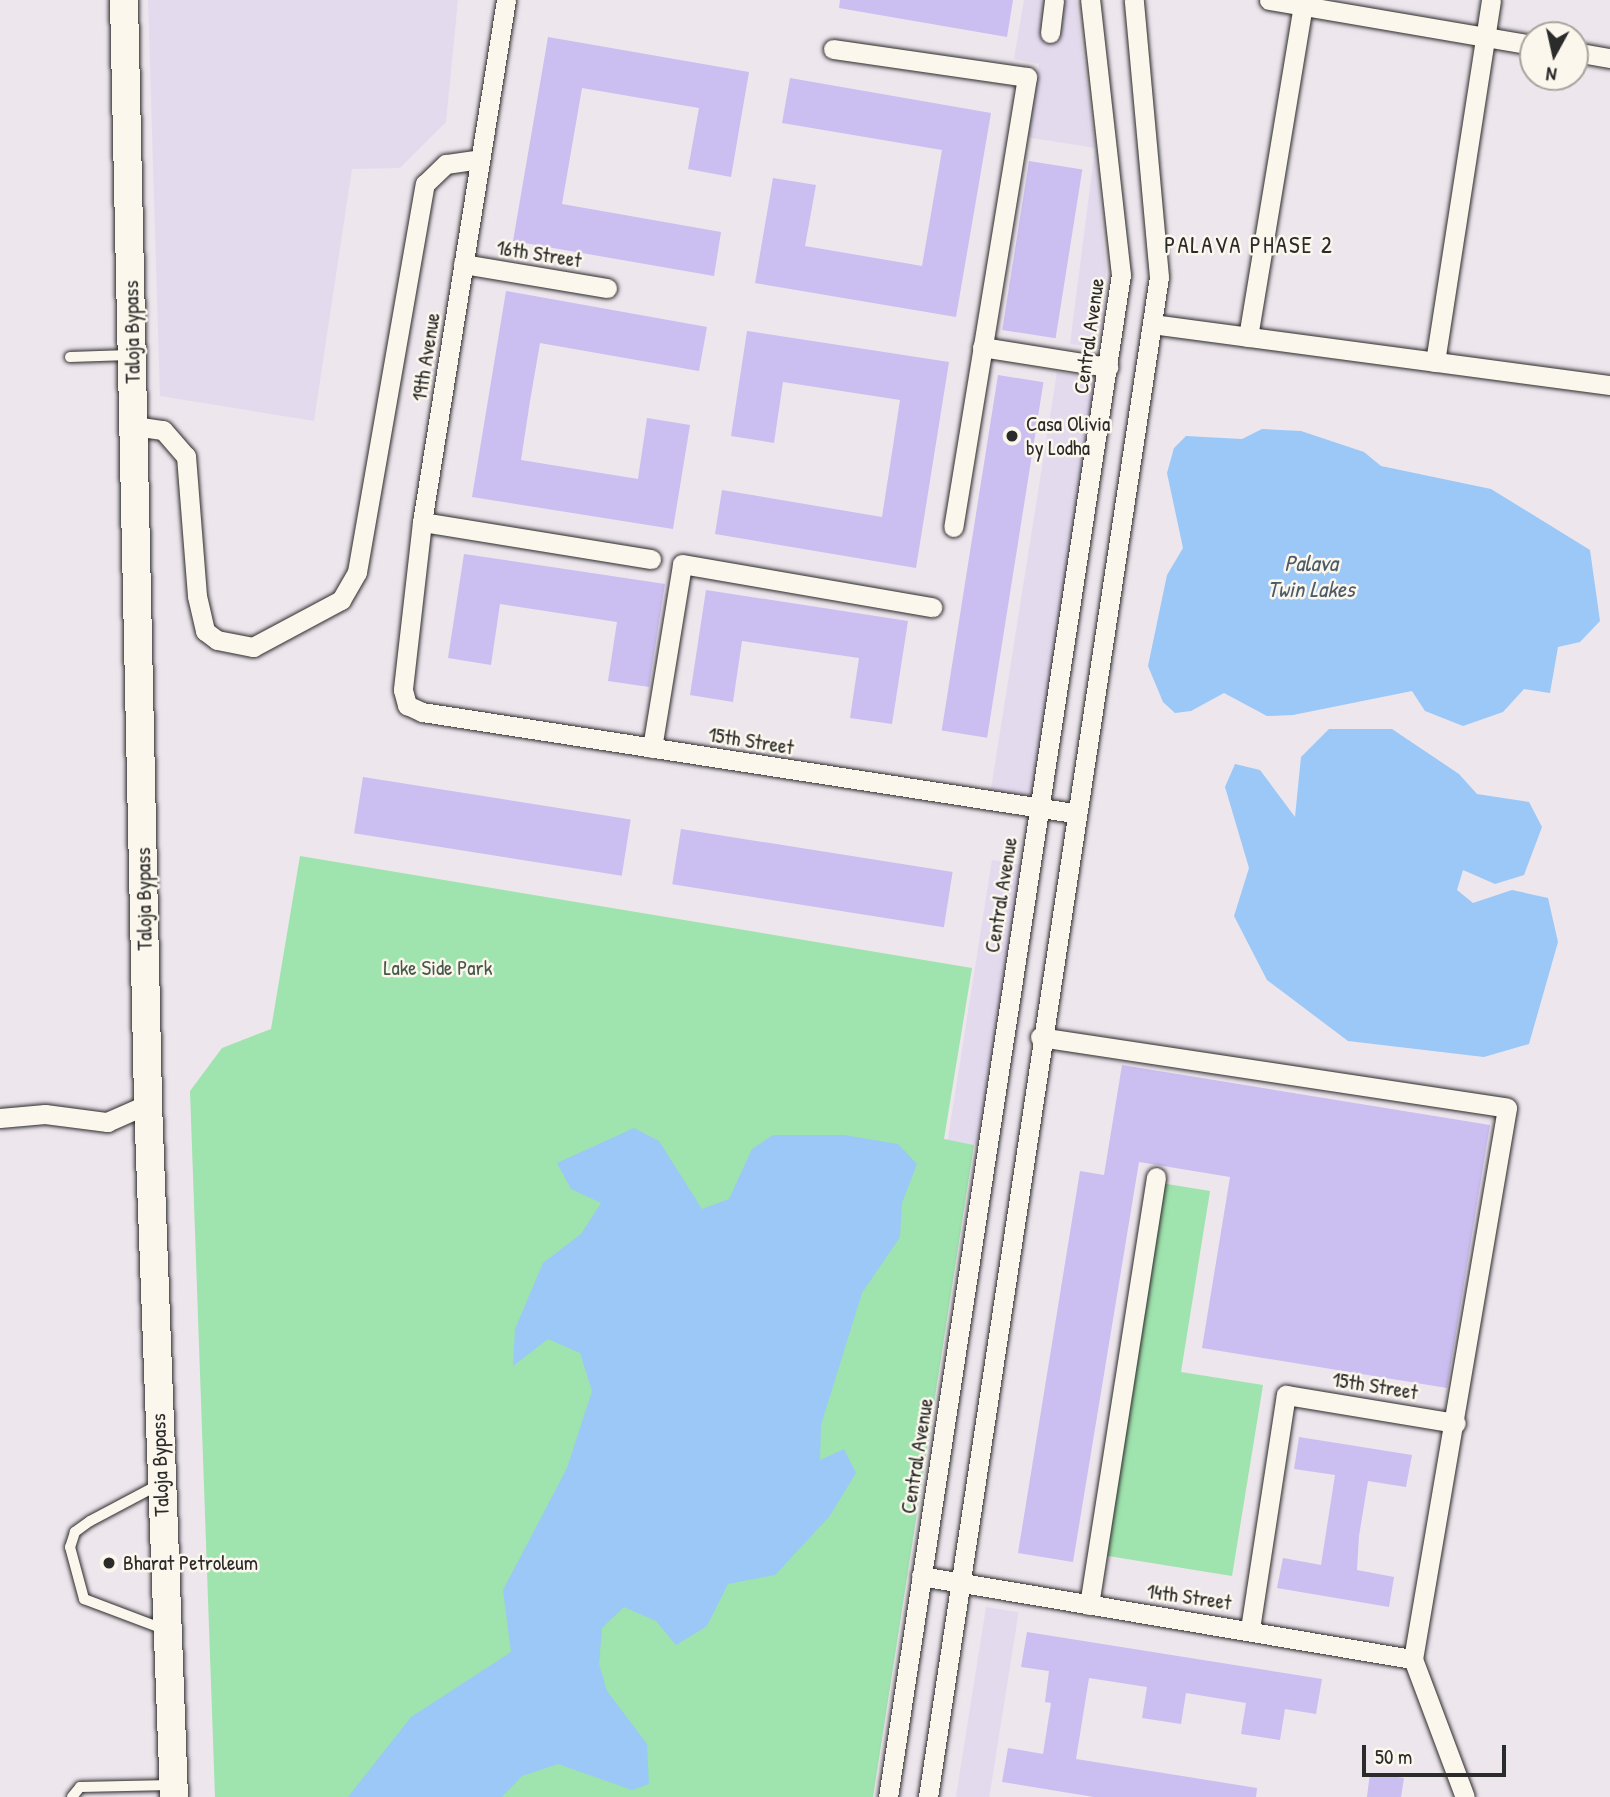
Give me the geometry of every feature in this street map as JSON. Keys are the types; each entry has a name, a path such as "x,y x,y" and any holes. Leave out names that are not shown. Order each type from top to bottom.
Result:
{"main road":[{"name":"Taloja Bypass","path":"124,0 148,1104 160,1483 174,1791"}],"street":[{"name":"19th Avenue","path":"422,712 407,705 403,690 422,523 506,0"},
{"path":"1050,33 1054,0"},
{"name":"Central Avenue","path":"888,1797 1037,808 1121,275 1090,0"},
{"path":"928,1797 1074,813 1159,277 1134,0"},
{"path":"1269,0 1303,3 1519,42"},
{"path":"1435,362 1489,37 1491,0"},
{"path":"1248,337 1303,3"},
{"path":"833,49 1027,77 953,527"},
{"path":"1589,54 1610,58"},
{"path":"134,426 163,430 186,456 197,596 205,631 217,640 253,647 341,600 357,572 425,184 446,164 480,159"},
{"name":"16th Street","path":"463,264 607,288"},
{"path":"1152,324 1610,386"},
{"path":"982,347 1108,367"},
{"path":"422,523 651,559"},
{"path":"652,748 682,564 932,607"},
{"name":"15th Street","path":"422,712 1074,813"},
{"path":"1040,1037 1507,1108 1456,1423 1413,1659 1465,1797"},
{"path":"0,1118 45,1114 107,1122 148,1104"},
{"path":"1089,1605 1156,1177"},
{"name":"15th Street","path":"1250,1629 1286,1395 1456,1423"},
{"name":"14th Street","path":"921,1576 1250,1629 1413,1659"}],"lane":[{"path":"70,357 132,355"},
{"path":"160,1483 90,1521 75,1532 70,1547 84,1599 166,1630"},
{"path":"72,1797 80,1787 174,1791"}],"shaded area":[{"path":"148,0 458,0 446,122 400,168 352,169 314,421 160,396"},
{"path":"1024,0 1076,0 1095,147 1106,271 1095,347 1070,344 1095,148 1026,137 1039,64 1014,59"},
{"path":"1057,372 1100,379 1034,798 991,791"},
{"path":"992,860 1022,865 977,1145 948,1141"},
{"path":"986,1607 1019,1612 989,1797 956,1797"}],"green space":[{"name":"Lake Side Park","path":"300,856 972,968 944,1139 974,1145 873,1797 215,1797 190,1091 222,1048 271,1029"},
{"path":"1161,1183 1210,1191 1181,1372 1263,1385 1232,1576 1102,1555"}],"water":[{"name":"Palava Twin Lakes","path":"1262,429 1301,431 1364,452 1381,466 1491,489 1590,550 1600,621 1580,642 1558,647 1550,693 1524,689 1503,712 1463,726 1425,711 1412,691 1293,715 1267,716 1224,693 1191,711 1175,713 1163,702 1148,666 1167,575 1183,548 1167,473 1174,448 1186,436 1242,439"},
{"path":"1329,729 1392,729 1459,774 1477,794 1529,802 1542,827 1524,875 1495,884 1463,870 1457,890 1473,903 1512,890 1548,898 1558,942 1529,1044 1484,1057 1348,1041 1267,980 1234,916 1249,868 1225,787 1235,764 1260,770 1295,817 1301,757"},
{"path":"634,1128 659,1141 702,1209 729,1199 752,1149 773,1135 844,1135 898,1144 917,1164 902,1203 900,1237 862,1293 821,1425 820,1460 844,1449 856,1473 829,1517 775,1575 728,1584 707,1626 676,1645 656,1621 624,1607 602,1628 599,1664 607,1691 647,1744 649,1784 632,1790 558,1764 522,1776 502,1797 348,1797 411,1717 511,1652 503,1590 567,1468 592,1391 580,1353 548,1339 513,1366 515,1329 543,1263 581,1234 601,1203 571,1189 557,1163"}],"building":[{"path":"840,0 1013,0 1007,37 839,8"},
{"path":"548,37 749,72 731,177 688,169 699,108 582,88 562,204 721,232 714,276 513,241"},
{"path":"790,78 991,113 956,317 755,283 773,178 816,185 805,246 922,266 942,150 782,123"},
{"path":"1029,161 1082,169 1056,338 1002,330"},
{"path":"506,291 707,327 699,371 540,343 530,401 521,460 638,479 647,418 690,425 673,529 472,497"},
{"path":"747,331 949,362 916,568 715,534 722,490 882,517 900,400 783,382 774,443 731,436"},
{"path":"998,375 1043,382 987,738 942,731"},
{"path":"464,554 665,584 649,687 608,681 617,622 500,604 491,665 448,658"},
{"path":"706,590 908,621 892,724 850,718 859,658 742,641 733,702 690,695"},
{"path":"363,777 631,819 622,876 354,833"},
{"path":"681,829 953,872 944,927 672,884"},
{"path":"1122,1065 1490,1125 1447,1388 1202,1348 1230,1177 1139,1162 1073,1562 1018,1553 1080,1171 1104,1175"},
{"path":"1299,1437 1412,1455 1406,1487 1368,1481 1359,1536 1357,1570 1394,1577 1389,1607 1277,1588 1283,1558 1321,1565 1335,1475 1294,1469"},
{"path":"1027,1632 1322,1679 1316,1714 1285,1709 1280,1740 1241,1734 1246,1703 1186,1693 1181,1724 1142,1718 1147,1687 1089,1678 1076,1759 1257,1788 1256,1797 1094,1797 1002,1782 1008,1748 1043,1754 1051,1703 1045,1702 1049,1671 1021,1667"},
{"path":"1370,1773 1404,1778 1401,1797 1367,1797"}],"place":[{"name":"Casa Olivia by Lodha","path":"1012,436"},
{"name":"Bharat Petroleum","path":"109,1563"}],"district":[{"name":"PALAVA PHASE 2","path":"1249,245"}]}
